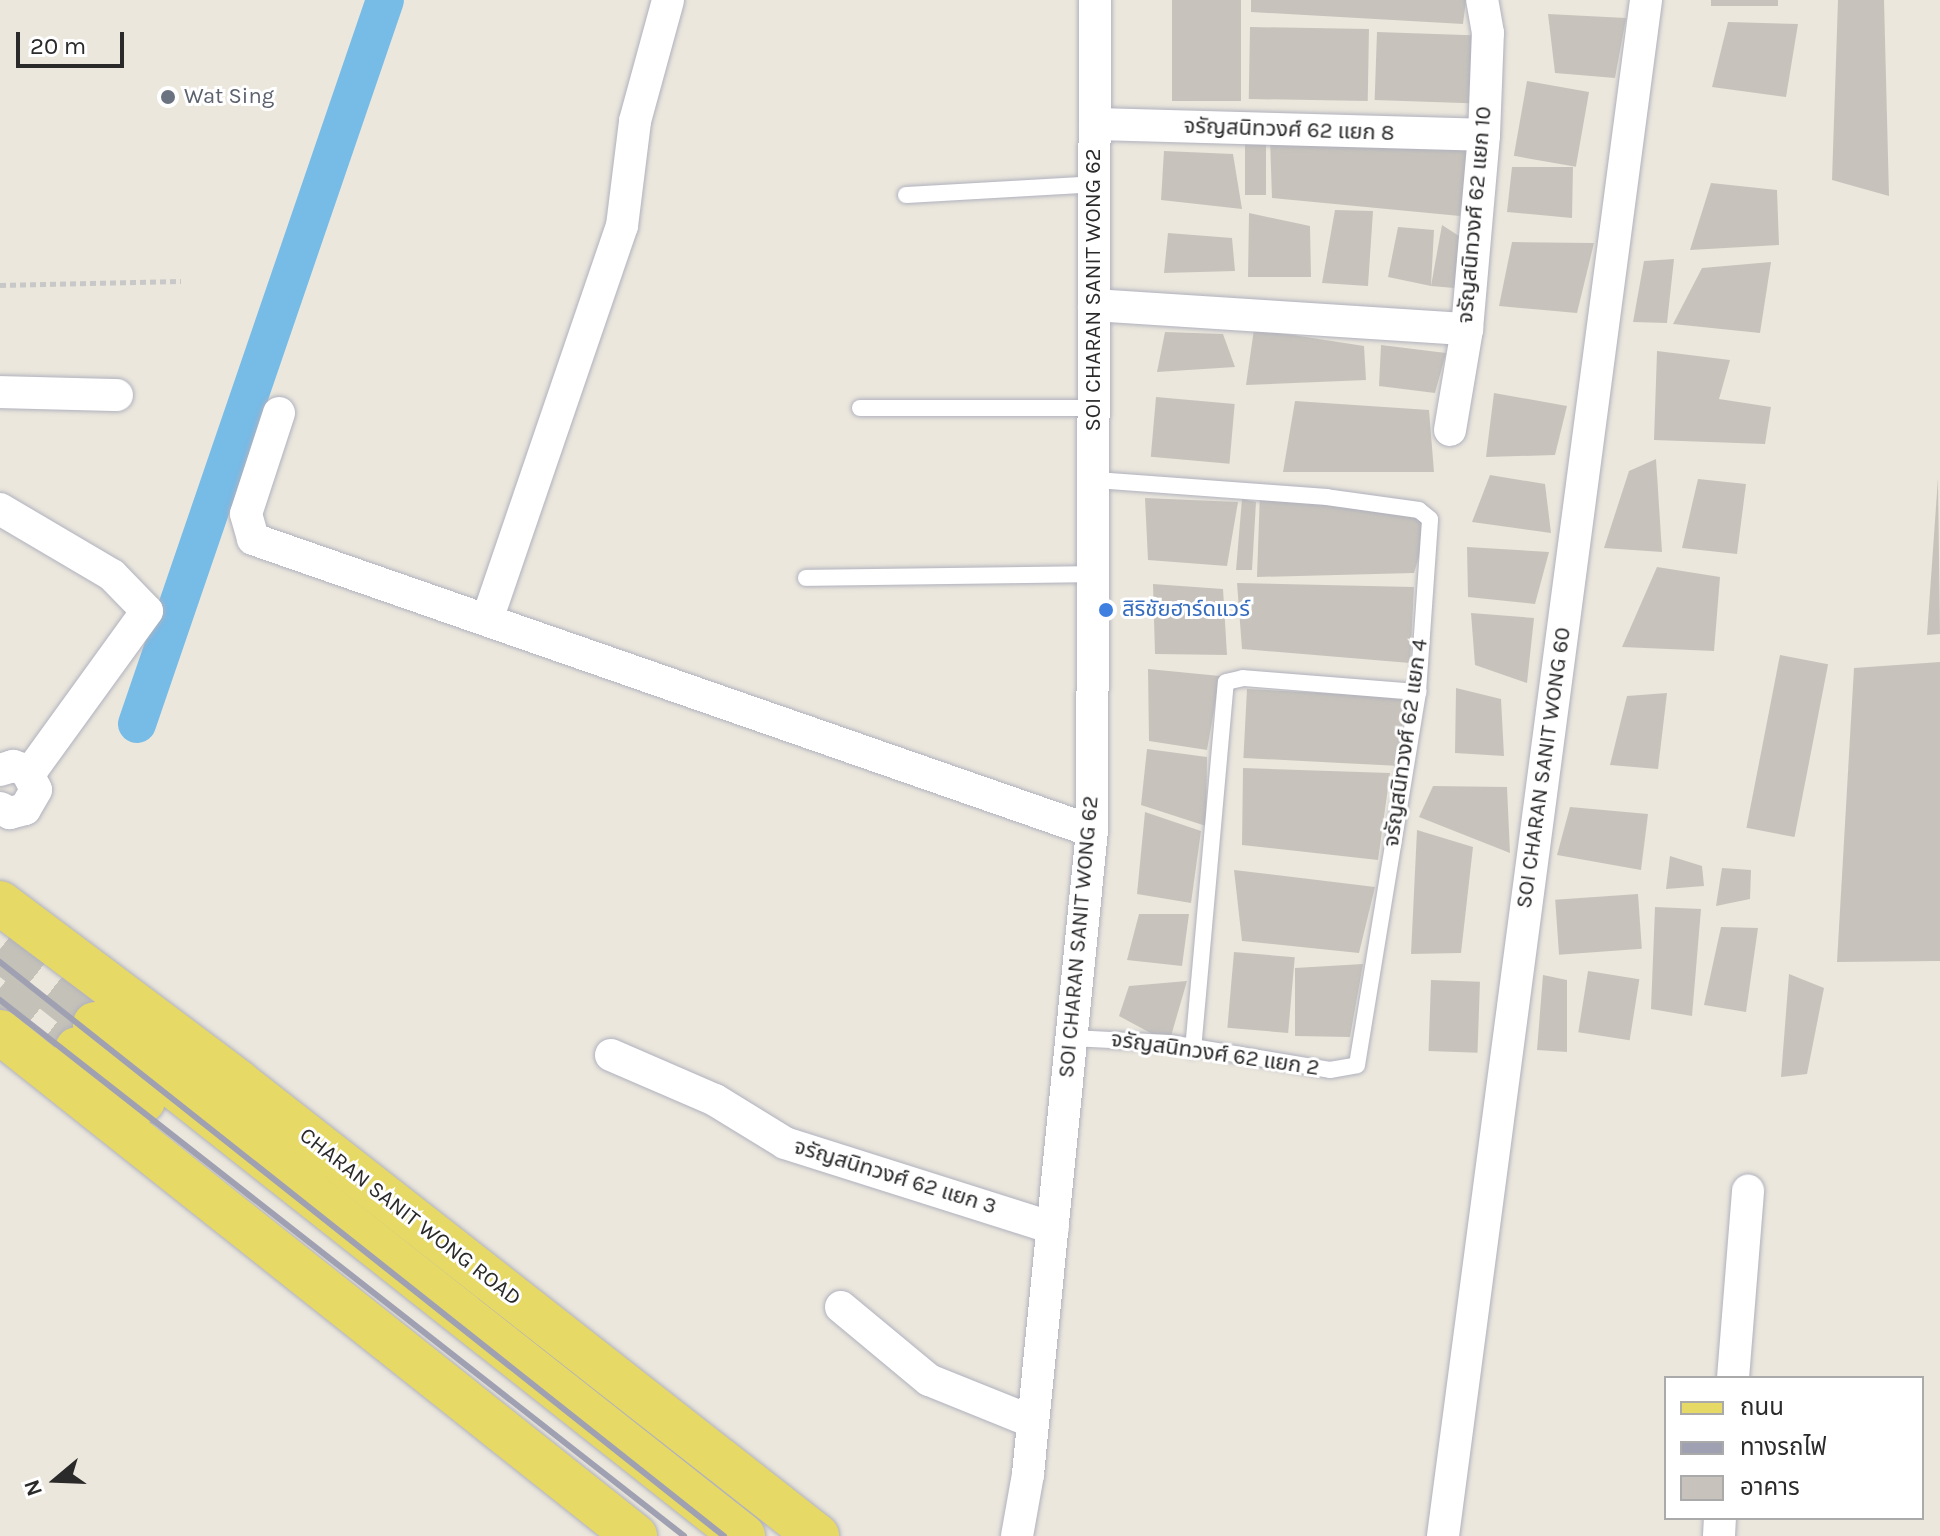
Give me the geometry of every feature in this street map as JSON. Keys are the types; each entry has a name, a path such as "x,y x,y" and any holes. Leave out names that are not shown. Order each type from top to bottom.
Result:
{"main road":[{"name":"CHARAN SANIT WONG ROAD","path":"2,905 238,1082 817,1536"},
{"path":"0,1032 635,1536"},
{"name":"CHARAN SANIT WONG ROAD","path":"694,1536 86,1037 743,1536"}],"street":[{"path":"487,620 622,226 635,121 668,0"},
{"name":"SOI CHARAN SANIT WONG 62","path":"1017,1536 1033,1422 1092,831 1095,0"},
{"name":"จรัญสนิทวงศ์ 62 แยก 10","path":"1450,430 1467,329 1484,135 1488,33 1482,0"},
{"name":"SOI CHARAN SANIT WONG 60","path":"1443,1536 1646,0"},
{"name":"จรัญสนิทวงศ์ 62 แยก 8","path":"1095,124 1484,135"},
{"path":"1094,305 1467,329"},
{"path":"0,392 117,395"},
{"path":"279,413 246,514 253,539 1092,831"},
{"path":"0,509 112,575 147,611 15,772 36,790 31,804 18,813 0,808"},
{"name":"จรัญสนิทวงศ์ 62 แยก 3","path":"611,1055 715,1100 785,1143 1053,1228"},
{"path":"1733,1376 1748,1191"},
{"path":"841,1307 929,1380 1033,1422"}],"lane":[{"path":"906,195 1095,184"},
{"path":"860,408 1094,408"},
{"name":"จรัญสนิทวงศ์ 62 แยก 4","path":"1093,480 1327,497 1419,510 1430,519 1418,692 1357,1065"},
{"path":"806,578 1093,574"},
{"path":"1193,1050 1226,682 1243,678 1418,692"},
{"name":"จรัญสนิทวงศ์ 62 แยก 2","path":"1072,1038 1169,1043 1193,1050 1330,1070 1357,1065"}],"path":[{"path":"0,285 181,281"}],"building":[{"path":"1172,0 1241,0 1241,101 1172,101"},
{"path":"1251,0 1466,0 1463,24 1251,12"},
{"path":"1711,0 1778,0 1778,6 1711,6"},
{"path":"1838,0 1884,0 1889,196 1832,180"},
{"path":"1548,14 1626,18 1615,78 1555,73"},
{"path":"1728,22 1798,24 1786,97 1712,87"},
{"path":"1250,27 1369,29 1368,101 1249,99"},
{"path":"1377,32 1472,35 1470,103 1375,100"},
{"path":"1527,81 1589,92 1576,167 1514,156"},
{"path":"1270,139 1470,147 1460,216 1272,198"},
{"path":"1245,143 1266,143 1266,195 1245,195"},
{"path":"1164,151 1233,154 1242,209 1161,200"},
{"path":"1512,167 1573,167 1572,218 1507,212"},
{"path":"1711,183 1777,190 1779,245 1690,250"},
{"path":"1335,210 1373,211 1368,286 1322,283"},
{"path":"1249,213 1310,226 1311,277 1248,277"},
{"path":"1442,225 1473,245 1454,288 1431,286"},
{"path":"1398,227 1434,230 1431,286 1388,277"},
{"path":"1168,233 1232,238 1235,271 1164,273"},
{"path":"1512,242 1594,243 1577,313 1499,306"},
{"path":"1674,259 1667,323 1633,322 1644,261"},
{"path":"1771,262 1760,333 1673,324 1702,268"},
{"path":"1254,329 1364,346 1366,380 1246,385"},
{"path":"1165,332 1223,334 1235,367 1157,372"},
{"path":"1381,345 1446,353 1435,393 1379,386"},
{"path":"1657,351 1730,360 1719,399 1771,407 1765,444 1654,440"},
{"path":"1494,393 1567,406 1555,455 1486,457"},
{"path":"1156,397 1235,404 1229,464 1151,457"},
{"path":"1295,401 1429,410 1434,472 1283,472"},
{"path":"1656,459 1662,552 1604,548 1629,471"},
{"path":"1490,475 1545,484 1551,533 1472,522"},
{"path":"1938,478 1940,634 1927,635"},
{"path":"1698,479 1746,484 1737,554 1682,548"},
{"path":"1260,492 1430,519 1414,573 1257,577"},
{"path":"1145,498 1238,502 1227,566 1148,560"},
{"path":"1242,499 1256,502 1252,570 1236,570"},
{"path":"1467,547 1549,552 1535,604 1468,597"},
{"path":"1657,567 1720,577 1714,651 1622,647"},
{"path":"1237,583 1414,587 1410,663 1242,649"},
{"path":"1153,584 1223,589 1227,655 1155,654"},
{"path":"1471,613 1534,618 1527,683 1475,665"},
{"path":"1780,655 1828,664 1795,837 1746,828"},
{"path":"1940,662 1940,961 1837,962 1854,668"},
{"path":"1148,669 1220,676 1207,750 1149,741"},
{"path":"1456,688 1501,699 1504,756 1455,753"},
{"path":"1247,689 1404,697 1400,766 1243,758"},
{"path":"1667,693 1658,769 1610,765 1627,696"},
{"path":"1147,749 1207,757 1206,826 1141,805"},
{"path":"1243,768 1390,773 1378,860 1242,845"},
{"path":"1433,786 1507,787 1510,853 1419,817"},
{"path":"1570,807 1648,814 1641,870 1557,855"},
{"path":"1145,812 1201,831 1191,903 1137,894"},
{"path":"1417,830 1473,847 1461,953 1411,954"},
{"path":"1670,856 1702,866 1704,886 1666,889"},
{"path":"1722,868 1751,870 1750,899 1716,906"},
{"path":"1234,870 1375,887 1359,953 1242,941"},
{"path":"1638,894 1642,949 1559,955 1555,900"},
{"path":"1655,907 1701,909 1692,1016 1651,1009"},
{"path":"1139,914 1189,914 1182,966 1127,960"},
{"path":"1721,927 1758,928 1746,1012 1704,1005"},
{"path":"1234,952 1295,957 1288,1033 1227,1028"},
{"path":"1363,964 1350,1037 1295,1036 1295,968"},
{"path":"1588,971 1639,979 1630,1040 1578,1032"},
{"path":"1789,974 1824,988 1807,1074 1781,1077"},
{"path":"1543,975 1567,980 1567,1052 1537,1050"},
{"path":"1431,980 1480,982 1477,1053 1429,1051"},
{"path":"1187,981 1169,1043 1119,1016 1129,986"}],"waterway":[{"path":"137,724 385,0"}],"tunnel":[{"path":"0,949 95,1024"},
{"path":"0,988 77,1049"}],"railway":[{"path":"0,962 724,1536"},
{"path":"0,1000 684,1536"}],"place":[{"name":"Wat Sing","path":"168,97"},
{"name":"สิริชัยฮาร์ดแวร์","path":"1106,610"}]}
